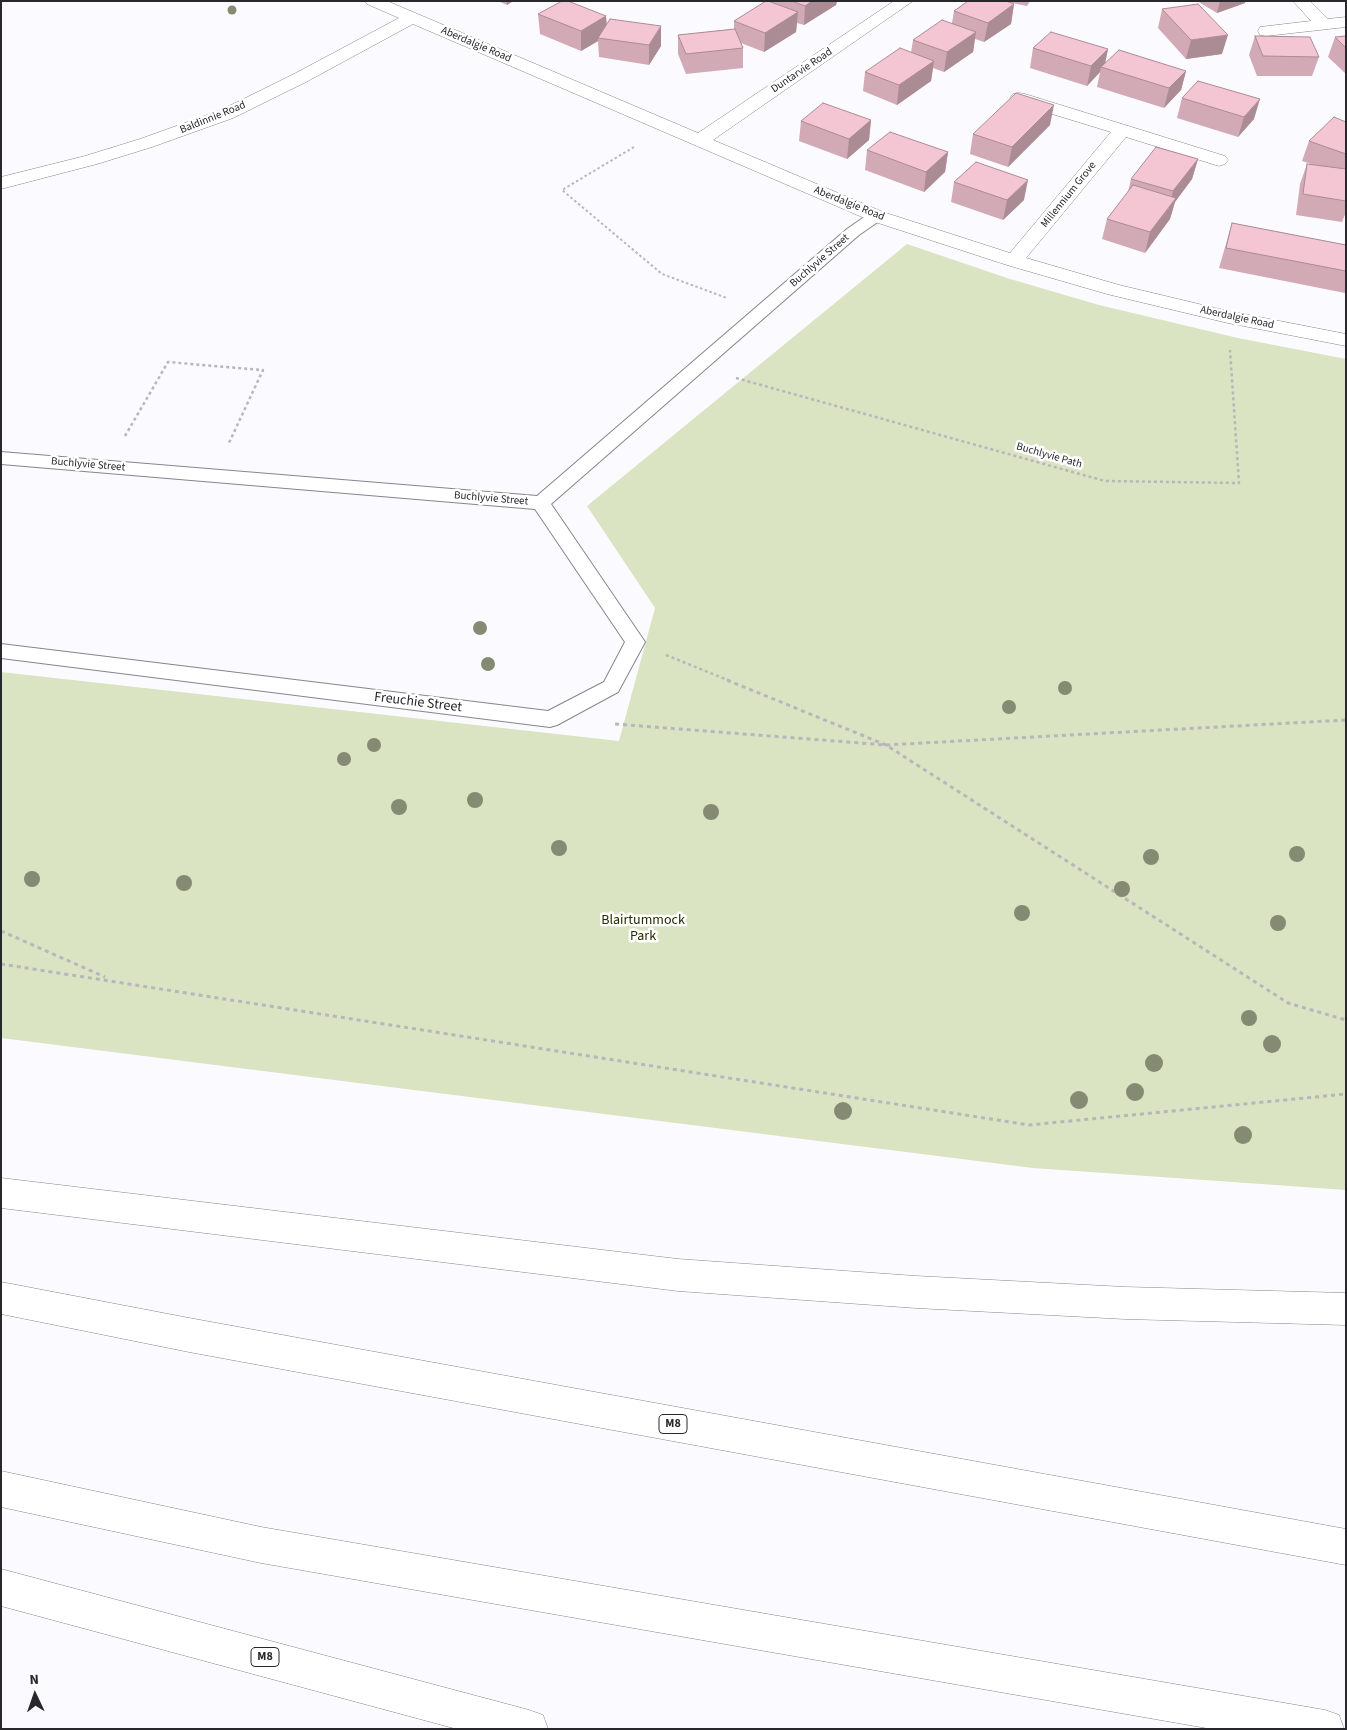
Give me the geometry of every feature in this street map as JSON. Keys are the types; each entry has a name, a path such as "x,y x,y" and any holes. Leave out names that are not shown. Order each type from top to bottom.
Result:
{"main road":[{"name":"Aberdalgie Road","path":"373,1 876,216 1014,261 1114,290 1228,317 1346,340"},
{"name":"Duntarvie Road","path":"699,141 905,1"},
{"path":"1301,1 1322,24"},
{"name":"Baldinnie Road","path":"1,183 128,149 227,114 293,82 412,18"},
{"path":"1266,31 1346,22"},
{"path":"1015,97 1219,160"},
{"name":"Millennium Grove","path":"1014,261 1123,129"},
{"path":"1,1193 678,1275 1026,1298 1125,1303 1346,1309"},
{"name":"M8","path":"1,1298 189,1335 1346,1547"},
{"path":"1,1489 261,1545 1325,1729"},
{"name":"M8","path":"1,1587 529,1729"}],"lane":[{"name":"Buchlyvie Street","path":"1,458 541,503 853,232 876,216"},
{"path":"541,503 635,642 611,687 550,719"},
{"name":"Freuchie Street","path":"1,650 550,719"}],"path":[{"path":"667,127 562,190 662,274 763,311"},
{"name":"Buchlyvie Path","path":"698,367 1105,481 1239,483 1228,317"},
{"path":"107,466 168,362 263,370 214,476"},
{"path":"635,642 886,746 1288,1003 1346,1020"},
{"path":"550,719 886,746 1346,720"},
{"path":"1,930 110,980"},
{"path":"1,964 1029,1125 1346,1094"}],"green space":[{"name":"Blairtummock Park","path":"907,244 1007,278 1099,305 1238,338 1346,359 1346,1190 1033,1168 1,1038 1,672 619,741 655,608 587,506"}],"building":[{"path":"562,1 568,1 606,16 581,31 538,14"},
{"path":"766,1 798,12 765,33 734,21"},
{"path":"792,1 812,1 805,6"},
{"path":"968,1 1006,1 1014,4 988,23 954,11"},
{"path":"1198,4 1228,35 1191,40 1162,9"},
{"path":"610,19 661,26 649,45 598,38"},
{"path":"942,20 976,32 947,52 913,40"},
{"path":"735,29 743,48 686,54 678,35"},
{"path":"1051,32 1108,49 1091,66 1033,48"},
{"path":"1255,36 1310,37 1319,57 1263,56"},
{"path":"1346,36 1346,48 1335,37"},
{"path":"900,48 934,61 899,85 865,72"},
{"path":"1119,50 1186,71 1169,88 1101,67"},
{"path":"1198,81 1260,99 1244,117 1182,98"},
{"path":"1016,93 1054,105 1012,147 973,134"},
{"path":"823,103 871,120 849,139 801,121"},
{"path":"1334,117 1346,122 1346,154 1309,141"},
{"path":"890,132 948,152 926,172 867,150"},
{"path":"1156,147 1198,159 1173,191 1131,179"},
{"path":"976,162 1028,180 1007,200 954,182"},
{"path":"1307,164 1346,169 1346,201 1303,194"},
{"path":"1133,185 1176,198 1150,232 1107,219"},
{"path":"1232,223 1346,245 1346,271 1226,248"}]}
